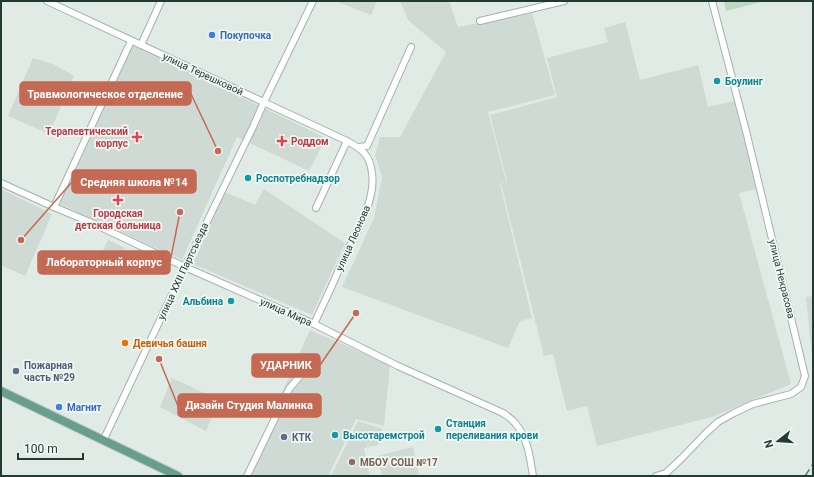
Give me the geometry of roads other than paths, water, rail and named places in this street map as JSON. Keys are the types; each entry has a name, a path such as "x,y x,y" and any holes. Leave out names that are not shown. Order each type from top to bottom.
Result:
{"main road":[{"path":"1,391 178,476"}],"street":[{"name":"улица Терешковой","path":"47,1 359,147"},
{"path":"141,45 161,1"},
{"name":"улица XXII Партсъезда","path":"103,441 313,1"},
{"path":"480,21 564,1"},
{"name":"улица Некрасова","path":"656,476 666,473 718,422 753,404 791,394 801,387 805,376 712,1"},
{"path":"54,207 131,41"},
{"path":"359,147 367,146 411,47"},
{"path":"316,208 347,141"},
{"name":"улица Леонова","path":"314,324 364,216 371,197 372,174 370,164 366,155 359,147"},
{"name":"улица Мира","path":"1,183 314,324 401,367 503,413 515,422 524,435 533,476"},
{"path":"247,476 289,389 306,370"}],"railway":[{"path":"805,476 813,464"}],"place":[{"name":"Покупочка","path":"212,35"},
{"name":"Боулинг","path":"717,81"},
{"name":"Терапевтический корпус","path":"137,137"},
{"name":"Роддом","path":"282,141"},
{"name":"Травмологическое отделение","path":"218,151"},
{"name":"Роспотребнадзор","path":"248,178"},
{"name":"Городская детская больница","path":"118,200"},
{"name":"Лабораторный корпус","path":"180,212"},
{"name":"Средняя школа №14","path":"21,240"},
{"name":"Альбина","path":"231,301"},
{"name":"УДАРНИК","path":"356,313"},
{"name":"Девичья башня","path":"125,343"},
{"name":"Дизайн Студия Малинка","path":"159,359"},
{"name":"Пожарная часть №29","path":"16,371"},
{"name":"Магнит","path":"59,407"},
{"name":"Станция переливания крови","path":"438,429"},
{"name":"Высотаремстрой","path":"335,435"},
{"name":"КТК","path":"284,437"},
{"name":"МБОУ СОШ №17","path":"352,462"}]}
